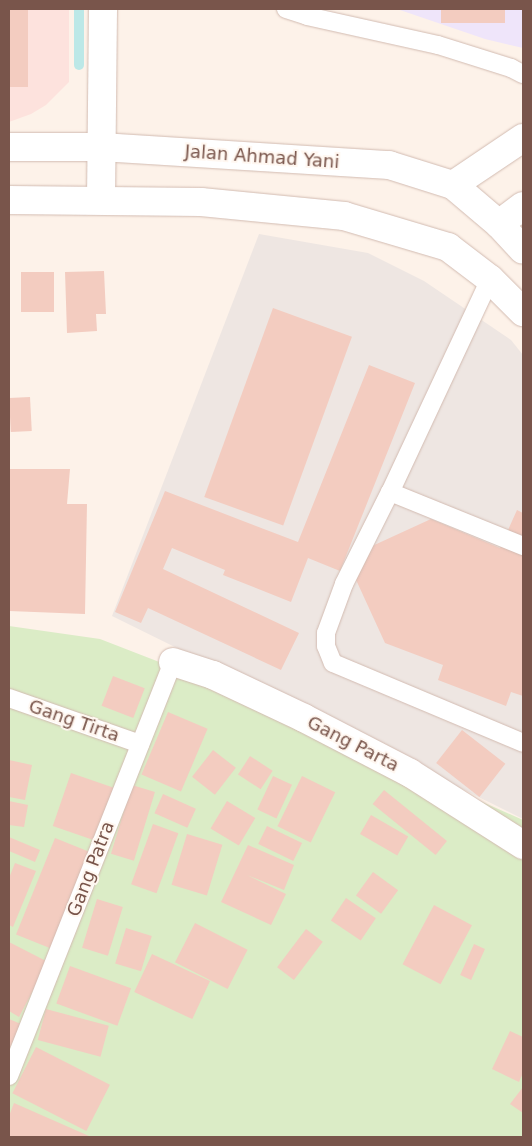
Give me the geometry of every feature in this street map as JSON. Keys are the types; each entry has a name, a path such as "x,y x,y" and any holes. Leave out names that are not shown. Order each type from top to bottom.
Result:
{"main road":[{"path":"101,200 103,9"},
{"path":"453,185 523,138"},
{"name":"Jalan Ahmad Yani","path":"9,147 101,147 389,165 453,185 499,224 523,250"},
{"path":"9,200 201,202 344,216 448,247 490,280 523,312"},
{"path":"499,224 523,206"},
{"name":"Gang Parta","path":"173,662 213,675 304,718 410,773 523,845"}],"lane":[{"path":"286,9 307,16 438,45 512,68 523,74"},
{"path":"490,280 390,492 344,584 326,633 326,646 333,663 523,743"},
{"path":"390,492 523,546"},
{"name":"Gang Patra","path":"9,1076 173,662"},
{"name":"Gang Tirta","path":"9,698 140,744"}],"shaded area":[{"path":"9,9 69,9 69,82 46,105 31,114 9,122"},
{"path":"397,9 523,9 523,48 485,39"},
{"path":"259,234 368,253 424,281 511,340 523,355 523,819 112,616"}],"green space":[{"path":"9,626 100,639 368,743 413,771 523,820 523,1137 9,1137"}],"building":[{"path":"9,9 28,9 28,87 9,87"},
{"path":"441,9 505,9 505,23 441,23"},
{"path":"104,271 106,314 96,314 97,331 67,333 65,272"},
{"path":"21,272 54,272 54,312 21,312"},
{"path":"273,308 352,337 283,526 204,497"},
{"path":"369,365 415,383 340,571 308,558 291,602 223,575 225,570 172,548 163,569 299,633 281,670 148,608 141,623 115,612 165,491 298,542"},
{"path":"30,397 32,431 11,432 9,398"},
{"path":"9,469 70,469 67,504 87,504 85,614 9,611"},
{"path":"517,510 523,513 523,696 511,692 506,706 438,680 443,665 385,643 346,558 431,519 500,548"},
{"path":"113,676 145,688 133,718 102,706"},
{"path":"168,712 208,729 181,791 141,775"},
{"path":"462,730 505,764 479,797 436,763"},
{"path":"213,750 236,768 215,795 192,777"},
{"path":"250,756 273,771 261,789 238,774"},
{"path":"9,760 32,765 25,800 9,797"},
{"path":"71,773 114,788 96,841 53,826"},
{"path":"273,776 292,785 276,818 257,810"},
{"path":"302,776 335,792 311,843 277,826"},
{"path":"132,785 155,792 134,861 111,854"},
{"path":"384,790 447,841 436,855 373,804"},
{"path":"163,794 196,809 187,828 154,813"},
{"path":"9,801 28,805 24,827 9,825"},
{"path":"227,801 255,818 239,845 211,828"},
{"path":"371,815 408,836 397,856 360,834"},
{"path":"153,824 178,833 156,893 131,884"},
{"path":"267,826 302,843 293,861 258,844"},
{"path":"187,834 222,845 207,896 172,885"},
{"path":"9,837 40,850 35,862 9,851"},
{"path":"55,838 93,853 54,950 16,934"},
{"path":"248,845 294,865 284,890 247,875 286,894 271,925 221,902"},
{"path":"15,863 36,871 13,927 9,925 9,878"},
{"path":"373,872 398,890 381,914 356,895"},
{"path":"346,898 376,918 361,941 331,920"},
{"path":"97,899 123,907 108,956 82,948"},
{"path":"434,905 472,925 441,984 403,964"},
{"path":"195,923 248,950 228,989 175,962"},
{"path":"126,928 152,936 141,971 115,963"},
{"path":"306,929 323,942 294,980 277,967"},
{"path":"9,942 48,962 19,1017 9,1011"},
{"path":"474,944 485,949 471,980 460,975"},
{"path":"152,954 210,981 192,1019 134,992"},
{"path":"70,966 131,988 117,1026 56,1004"},
{"path":"46,1009 109,1026 101,1057 38,1040"},
{"path":"9,1019 21,1024 9,1050"},
{"path":"510,1031 523,1037 523,1073 519,1082 492,1069"},
{"path":"36,1047 110,1085 86,1131 12,1093"},
{"path":"523,1087 523,1113 510,1104"},
{"path":"14,1103 89,1137 9,1137 9,1116"}],"waterway":[{"path":"79,9 79,65"}]}
